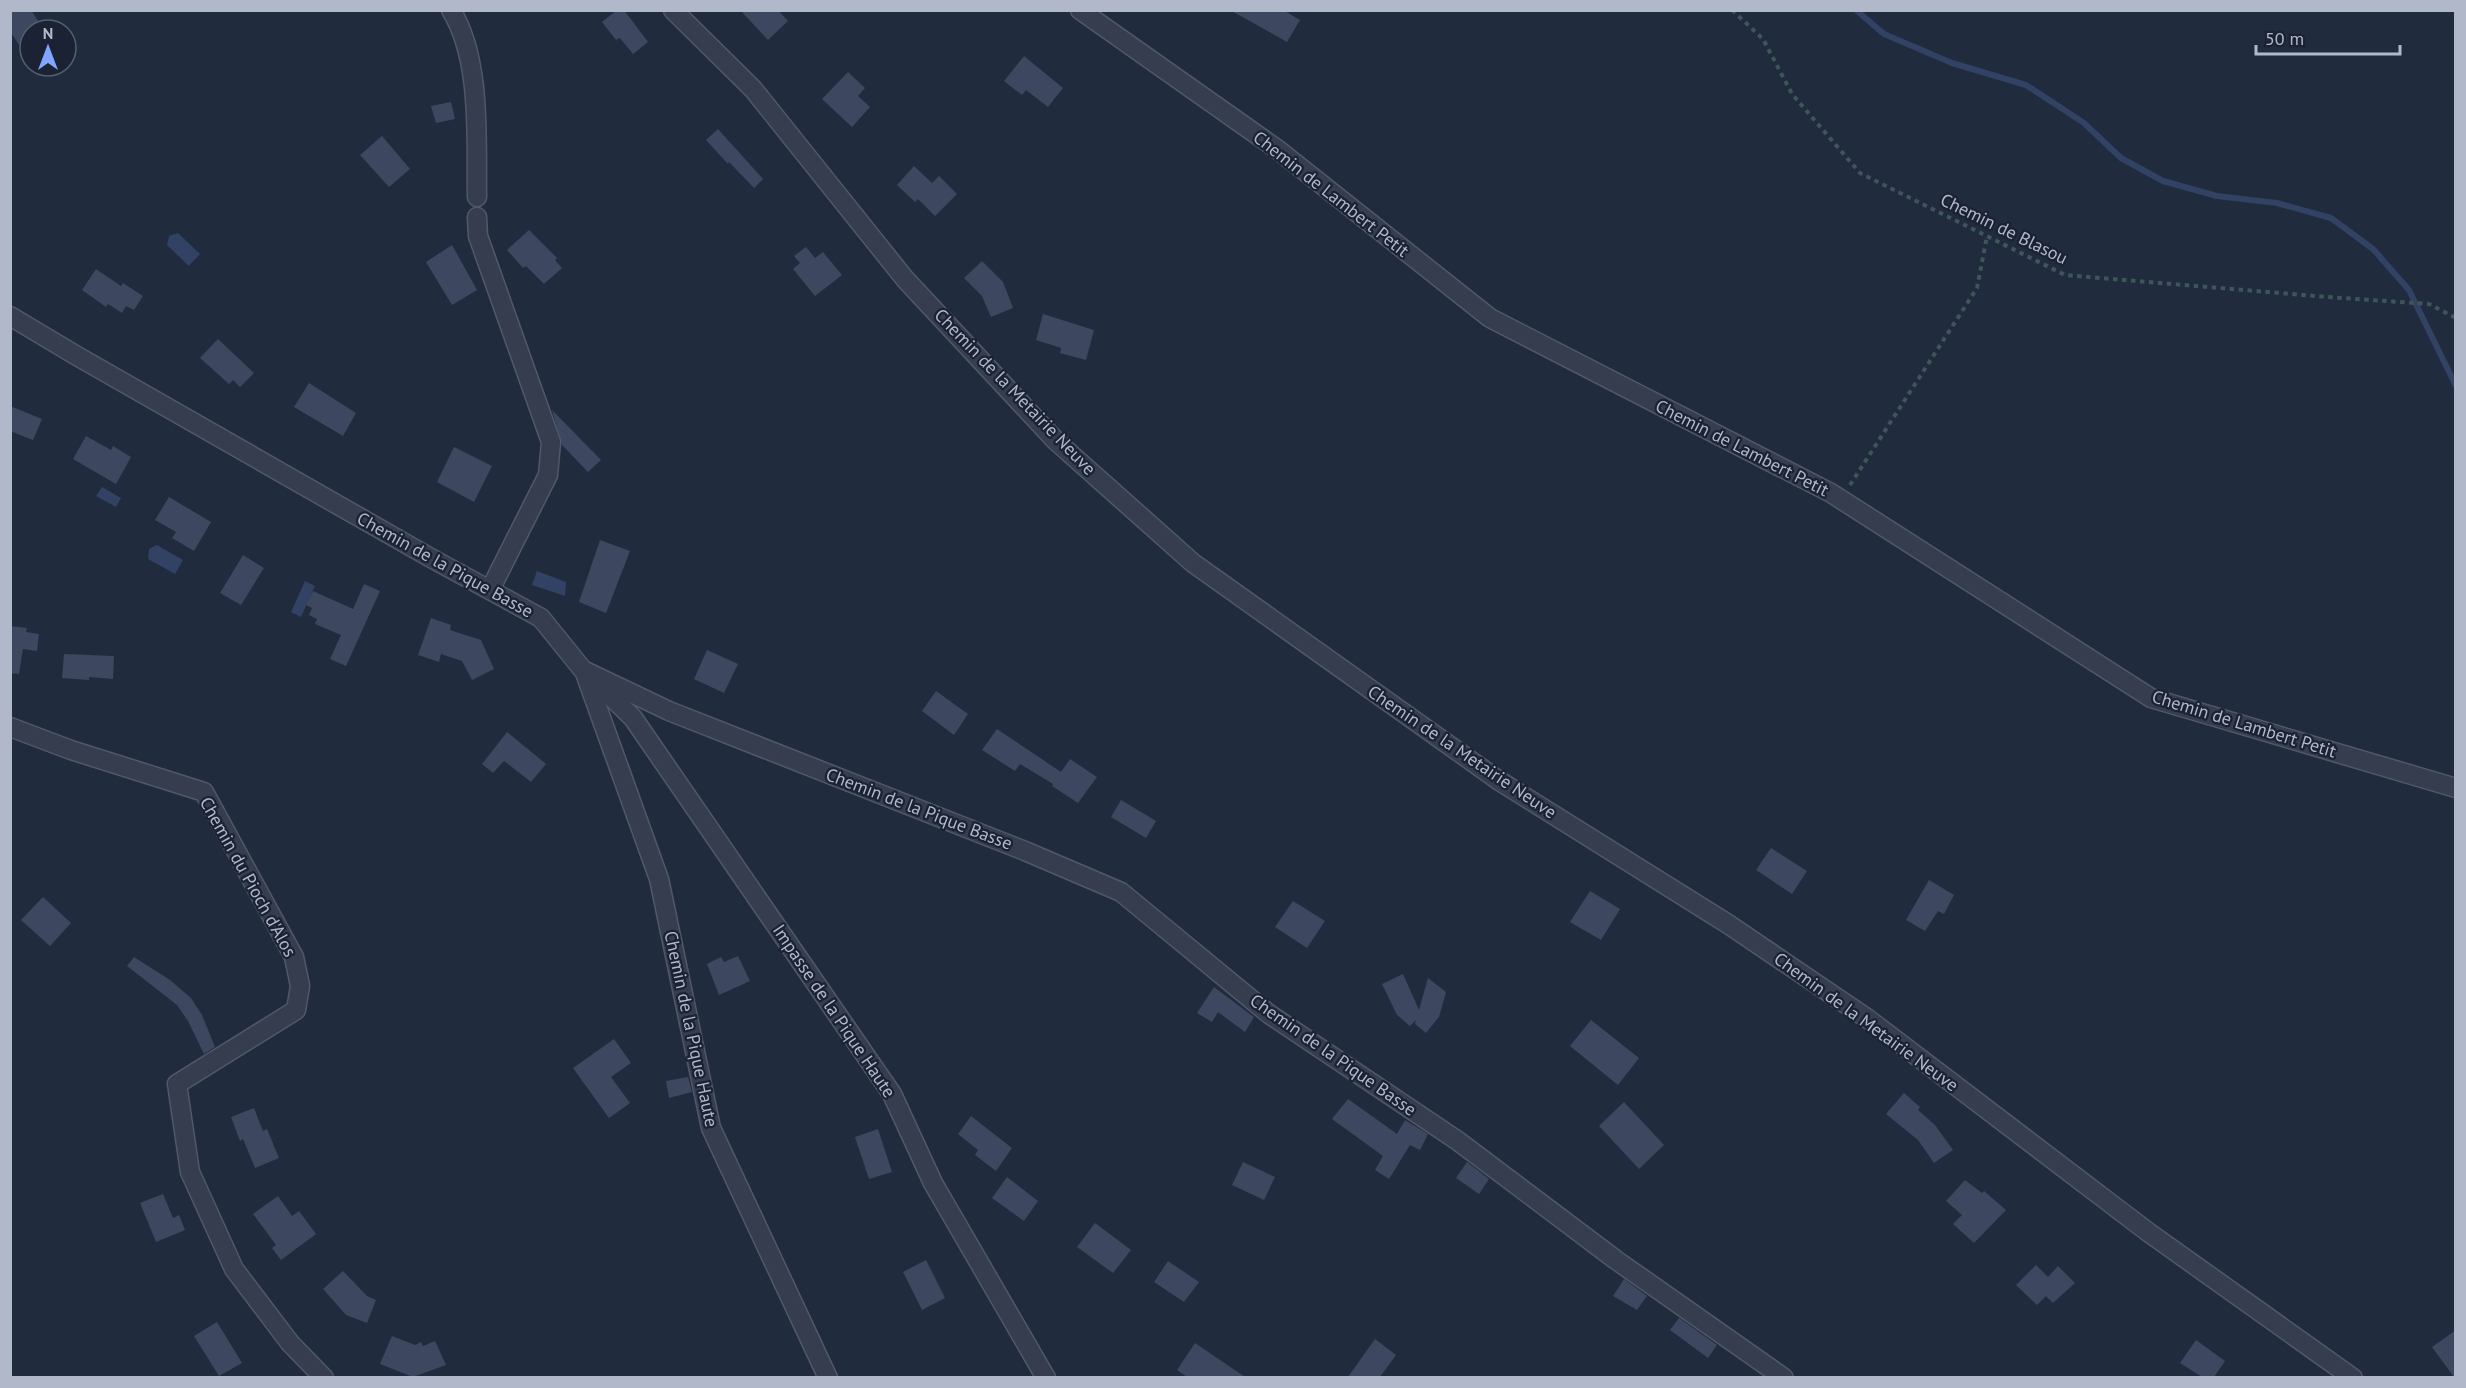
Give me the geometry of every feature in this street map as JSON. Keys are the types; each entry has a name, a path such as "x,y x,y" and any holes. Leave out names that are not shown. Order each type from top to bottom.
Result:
{"street":[{"path":"452,10 461,26 475,92 477,197"},
{"name":"Chemin de la Metairie Neuve","path":"673,10 753,89 905,279 1056,441 1193,563 1498,780 1728,924 1868,1019 2148,1232 2353,1377"},
{"name":"Chemin de Lambert Petit","path":"1080,10 1277,149 1490,318 1841,500 2151,698 2456,788"},
{"path":"477,217 478,236 551,441 548,475 490,590"},
{"name":"Chemin de la Pique Basse","path":"10,316 429,557 541,618 583,670 669,711 1025,850 1120,892 1269,1014 1458,1141 1616,1260 1784,1377"},
{"name":"Chemin de la Pique Haute","path":"583,670 659,879 711,1128 828,1377"},
{"name":"Impasse de la Pique Haute","path":"583,670 633,718 892,1094 933,1183 1046,1377"},
{"name":"Chemin du Pioch d'Alos","path":"10,727 71,750 204,792 294,957 300,986 296,1010 177,1084 190,1172 234,1269 290,1343 324,1377"}],"path":[{"name":"Chemin de Blasou","path":"1732,10 1763,39 1792,94 1860,173 2065,275 2429,304 2456,318"},
{"path":"1841,500 1977,288 1987,236"}],"water":[{"path":"178,233 200,254 189,266 167,245 169,236"},
{"path":"102,487 121,498 116,507 96,496"},
{"path":"157,545 183,560 175,574 148,559 149,549"},
{"path":"537,571 566,582 565,596 532,585"},
{"path":"305,581 315,586 301,617 291,612"}],"building":[{"path":"10,10 31,10 36,18 18,18 18,43 10,31"},
{"path":"617,10 624,10 648,42 633,54 620,38 616,40 602,22"},
{"path":"740,10 778,10 788,21 768,40"},
{"path":"1230,10 1283,10 1300,20 1287,42"},
{"path":"1024,56 1063,88 1048,107 1026,90 1022,95 1004,81"},
{"path":"848,72 865,88 858,96 870,107 852,127 822,99"},
{"path":"451,102 455,119 436,123 431,106"},
{"path":"718,129 763,179 754,188 706,140"},
{"path":"382,136 410,169 389,187 360,155"},
{"path":"914,166 932,183 939,176 957,194 935,216 918,199 915,202 897,185"},
{"path":"529,230 557,258 555,260 562,268 544,284 526,266 523,268 507,250"},
{"path":"452,245 477,290 452,305 426,262"},
{"path":"806,247 815,258 823,252 842,275 815,296 793,269 800,263 794,256"},
{"path":"982,261 1003,282 1013,308 991,317 982,296 964,278"},
{"path":"96,269 121,286 123,283 143,296 134,310 126,306 122,313 108,304 106,307 82,290"},
{"path":"1043,314 1094,330 1086,360 1060,353 1061,348 1036,340"},
{"path":"218,339 254,373 240,387 233,380 229,384 200,358"},
{"path":"309,383 356,413 343,436 294,407"},
{"path":"10,406 42,419 33,440 10,431"},
{"path":"552,410 601,460 588,472 562,445"},
{"path":"86,436 111,450 113,446 131,457 116,484 73,459"},
{"path":"454,447 492,466 474,502 437,482"},
{"path":"169,497 211,522 194,551 172,538 176,532 155,520"},
{"path":"600,540 630,551 606,613 579,602"},
{"path":"243,555 264,568 241,605 220,593"},
{"path":"364,584 380,591 346,666 330,659 341,635 315,624 317,619 309,615 312,608 306,605 313,591 353,609"},
{"path":"431,618 451,625 450,630 481,640 494,669 472,680 462,661 441,654 439,662 418,655"},
{"path":"10,626 27,628 26,632 39,634 37,651 23,649 19,674 10,673"},
{"path":"707,650 738,664 724,693 694,679"},
{"path":"64,654 114,656 113,679 62,678"},
{"path":"936,691 968,714 954,735 922,711"},
{"path":"997,729 1061,772 1070,759 1097,777 1078,803 1052,786 1053,784 1020,764 1015,771 982,750"},
{"path":"507,732 546,764 531,782 504,761 493,773 482,764"},
{"path":"1121,800 1156,821 1146,838 1111,817"},
{"path":"1771,848 1807,871 1792,894 1756,870"},
{"path":"1929,880 1954,895 1944,914 1938,911 1925,931 1906,920"},
{"path":"1590,891 1620,909 1601,940 1570,922"},
{"path":"43,897 71,923 50,946 21,920"},
{"path":"1293,901 1325,921 1307,948 1275,927"},
{"path":"738,956 750,981 719,995 707,964 721,957 724,962"},
{"path":"134,957 170,980 191,998 202,1015 215,1047 204,1054 188,1021 177,1005 127,966"},
{"path":"1403,974 1419,1010 1428,978 1446,992 1439,1017 1426,1033 1415,1024 1416,1020 1410,1026 1397,1015 1382,984"},
{"path":"1214,987 1254,1017 1245,1032 1218,1012 1212,1022 1197,1013"},
{"path":"1591,1020 1639,1058 1618,1085 1570,1046"},
{"path":"614,1039 631,1063 611,1077 630,1103 609,1118 573,1068"},
{"path":"688,1077 692,1092 669,1098 666,1081"},
{"path":"1904,1093 1920,1107 1918,1110 1935,1125 1953,1150 1934,1163 1918,1140 1886,1114"},
{"path":"1348,1099 1397,1134 1405,1120 1428,1134 1420,1150 1410,1145 1389,1179 1375,1170 1383,1156 1332,1119"},
{"path":"1624,1102 1664,1145 1639,1169 1599,1126"},
{"path":"254,1108 263,1131 267,1129 279,1158 255,1168 243,1139 240,1141 231,1117"},
{"path":"971,1116 1012,1148 996,1171 975,1155 978,1150 958,1134"},
{"path":"878,1129 892,1172 869,1179 855,1137"},
{"path":"1243,1162 1275,1177 1264,1200 1232,1185"},
{"path":"1467,1162 1489,1179 1479,1194 1456,1178"},
{"path":"1007,1177 1038,1201 1024,1221 992,1198"},
{"path":"1965,1180 1982,1193 1984,1191 2006,1210 1974,1243 1953,1224 1962,1215 1946,1201"},
{"path":"163,1194 173,1218 179,1215 185,1230 156,1242 140,1203"},
{"path":"278,1196 292,1216 299,1211 316,1234 281,1260 272,1248 276,1245 253,1214"},
{"path":"1095,1223 1131,1250 1113,1273 1077,1247"},
{"path":"926,1260 945,1298 922,1310 903,1272"},
{"path":"1168,1261 1199,1282 1184,1302 1154,1282"},
{"path":"2036,1265 2048,1277 2058,1266 2075,1283 2053,1303 2046,1296 2037,1305 2016,1285"},
{"path":"343,1271 367,1296 376,1300 367,1323 346,1315 323,1289"},
{"path":"1624,1279 1647,1296 1637,1310 1613,1296"},
{"path":"1679,1318 1717,1345 1708,1358 1670,1330"},
{"path":"217,1322 242,1363 219,1376 194,1336"},
{"path":"2456,1330 2456,1377 2454,1377 2432,1347"},
{"path":"392,1336 415,1345 421,1342 423,1346 435,1341 446,1365 413,1377 380,1364"},
{"path":"1375,1339 1396,1355 1380,1377 1348,1377"},
{"path":"2196,1340 2225,1361 2214,1377 2202,1377 2180,1363"},
{"path":"1195,1343 1245,1377 1187,1377 1177,1370"}],"waterway":[{"path":"1856,10 1884,34 1952,63 2026,85 2084,123 2121,158 2163,181 2217,196 2277,203 2331,218 2373,249 2409,290 2456,386"}]}
